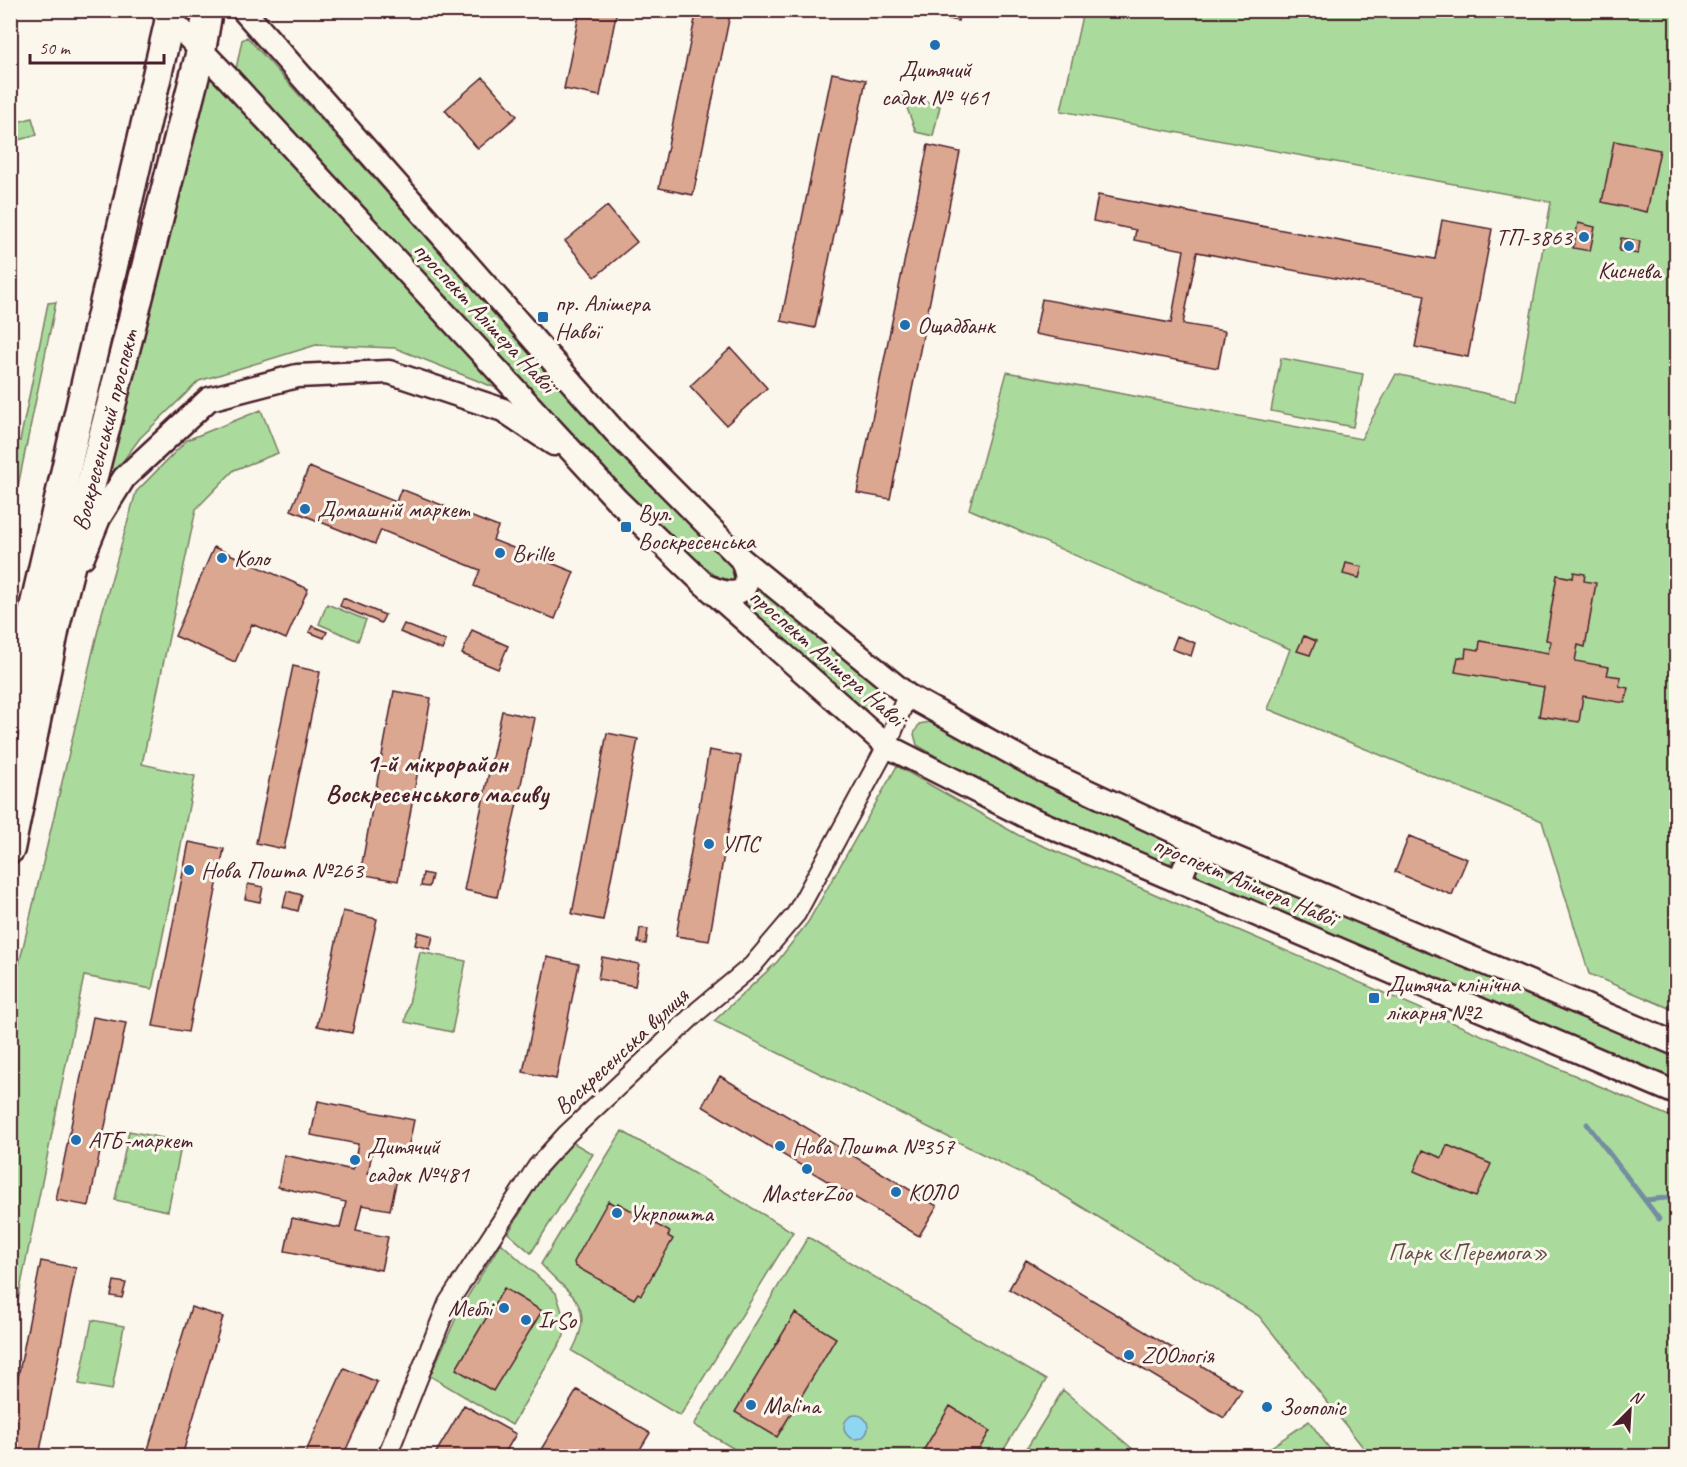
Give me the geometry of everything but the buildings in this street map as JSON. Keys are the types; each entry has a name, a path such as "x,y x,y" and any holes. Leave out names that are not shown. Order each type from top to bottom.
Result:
{"main road":[{"name":"Воскресенський проспект","path":"10,849 56,622 201,51 208,10"},
{"name":"Воскресенський проспект","path":"10,723 168,14"}],"street":[{"name":"проспект Алішера Навої","path":"243,10 618,435 741,559 907,695 1042,771 1195,842 1677,1044"},
{"name":"проспект Алішера Навої","path":"168,14 584,465 705,585 886,746 1025,816 1677,1093"},
{"path":"56,622 99,518 124,478 209,399 297,376 390,372 503,410 584,465"},
{"path":"705,585 723,594 740,591 747,584 748,574 741,559"},
{"name":"Воскресенська вулиця","path":"387,1456 448,1303 537,1167 567,1134 764,953 796,914 886,746 907,695"},
{"path":"1179,882 1195,842"}],"green space":[{"path":"1083,11 1676,11 1676,1011 1589,974 1542,821 1268,709 1290,649 969,509 1007,372 1361,439 1396,374 1516,400 1551,202 1061,111"},
{"path":"247,37 608,439 877,684 878,695 867,710 855,707 692,567 236,69 242,40"},
{"path":"210,77 501,390 395,348 316,345 199,381 140,438 103,488"},
{"path":"902,95 940,106 933,136 916,132"},
{"path":"32,118 37,135 11,142 11,124"},
{"path":"56,302 11,520 11,439 20,441 48,303"},
{"path":"1281,358 1363,374 1353,427 1271,411"},
{"path":"261,410 278,453 234,470 196,509 142,764 195,776 152,989 84,976 11,1334 11,998 102,613 136,492 187,440"},
{"path":"327,604 366,620 358,641 319,624"},
{"path":"930,722 1056,791 1172,840 1176,849 1171,863 1160,865 1001,795 917,745 914,734 919,724"},
{"name":"Парк «Перемога»","path":"897,766 1018,835 1676,1119 1676,1456 1370,1456 1259,1316 1051,1188 714,1021 777,962 808,922"},
{"path":"1213,859 1676,1056 1676,1085 1200,882 1196,873 1201,860"},
{"path":"420,952 466,961 452,1032 405,1022"},
{"path":"129,1131 182,1142 168,1211 115,1200"},
{"path":"622,1131 793,1232 680,1416 572,1351 582,1322 581,1311 570,1292 541,1264"},
{"path":"572,1142 593,1154 531,1253 508,1233 541,1179"},
{"path":"808,1237 1046,1380 1000,1456 746,1456 694,1425"},
{"path":"501,1243 556,1293 564,1318 564,1336 512,1425 430,1376 461,1307"},
{"path":"92,1320 124,1326 112,1390 79,1384"},
{"path":"1063,1390 1141,1456 1022,1456"},
{"path":"1309,1421 1335,1456 1258,1456"}],"water":[{"path":"856,1415 864,1419 868,1427 864,1435 856,1439 848,1435 844,1427 848,1419"}],"waterway":[{"path":"1587,1124 1659,1219"},
{"path":"1645,1200 1676,1197"}],"place":[{"name":"Дитячий садок № 461","path":"935,45"},
{"name":"ТП-3863","path":"1584,237"},
{"name":"Киснева","path":"1629,246"},
{"name":"пр. Алішера Навої","path":"543,317"},
{"name":"Ощадбанк","path":"905,325"},
{"name":"Домашній маркет","path":"305,509"},
{"name":"Вул. Воскресенська","path":"626,527"},
{"name":"Brille","path":"500,553"},
{"name":"Коло","path":"222,558"},
{"name":"УПС","path":"709,844"},
{"name":"Нова Пошта №263","path":"189,870"},
{"name":"Дитяча клінічна лікарня №2","path":"1374,998"},
{"name":"АТБ-маркет","path":"76,1140"},
{"name":"Нова Пошта №357","path":"780,1146"},
{"name":"Дитячий садок №481","path":"355,1160"},
{"name":"MasterZoo","path":"807,1169"},
{"name":"КОЛО","path":"896,1192"},
{"name":"Укрпошта","path":"617,1213"},
{"name":"Меблі","path":"504,1308"},
{"name":"IrSo","path":"526,1320"},
{"name":"ZООлогія","path":"1129,1355"},
{"name":"Malina","path":"751,1405"},
{"name":"Зоополіс","path":"1267,1407"}],"district":[{"name":"1-й мікрорайон Воскресенського масиву","path":"437,778"}]}
